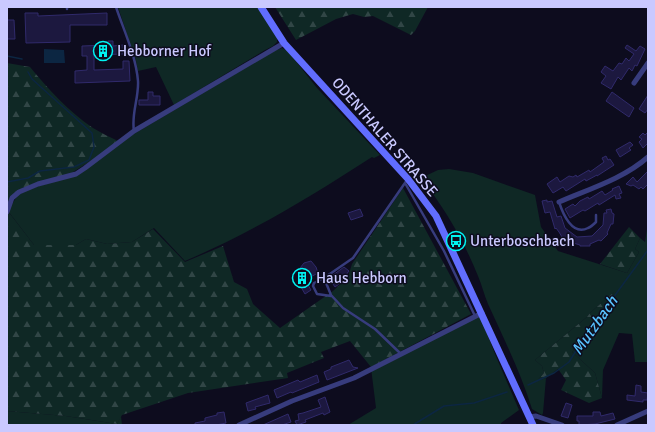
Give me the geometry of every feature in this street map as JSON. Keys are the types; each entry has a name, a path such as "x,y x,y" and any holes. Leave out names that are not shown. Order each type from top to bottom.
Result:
{"main road":[{"name":"ODENTHALER STRASSE","path":"261,7 284,43 436,216 478,315 533,425"}],"street":[{"path":"7,212 12,198 19,192 38,184 76,174 134,131 284,43"},
{"path":"634,83 648,63"},
{"path":"559,202 615,178 641,164 648,158"},
{"path":"239,425 292,401 354,378 478,315"},
{"path":"617,425 648,411"},
{"path":"529,417 536,416 562,425"}],"lane":[{"path":"116,7 135,63 138,89 133,122 134,131"},
{"path":"334,298 317,294 314,290 314,283 353,258 406,181"},
{"path":"559,202 562,211 572,226 578,229 588,229 596,222 596,215"},
{"path":"324,278 334,298 343,308 375,329 401,354"}],"green space":[{"path":"118,7 259,7 277,37 277,42 273,46 174,105 156,67 138,71"},
{"path":"275,7 428,7 415,31 411,35 373,16 364,17 353,14 336,19 296,40"},
{"path":"282,48 287,50 317,88 380,155 374,158 372,157 304,200 257,226 185,261 154,228 132,242 107,244 86,239 76,245 34,245 8,211 17,196 26,190 66,178 127,138 274,51"},
{"path":"7,63 30,67 52,92 84,122 118,141 97,157 65,177 15,193 7,210"},
{"path":"449,169 473,173 535,195 541,227 558,251 627,273 639,252 635,249 640,238 645,242 648,222 648,362 635,362 632,334 619,333 603,370 602,398 595,373 572,352 612,298 614,292 587,317 535,360 542,366 544,373 537,381 546,378 543,413 542,415 532,409 517,369 460,237 438,201 421,178 438,170"},
{"path":"403,188 471,314 371,367 350,341 321,352 324,358 287,373 288,378 188,393 122,415 117,424 66,416 7,411 7,210 34,245 76,245 86,239 107,244 132,242 153,229 185,262 223,246 234,282 247,289 253,304 280,328 333,291 348,277 352,264"},
{"path":"629,227 640,238 635,249 639,252 627,273 600,264"},
{"path":"615,291 612,298 572,352 595,373 602,398 589,403 561,390 566,380 558,369 546,378 536,382 544,373 542,366 535,360 587,317"},
{"path":"480,315 519,410 501,423 501,425 348,425 376,408 371,368"},
{"path":"7,411 66,416 117,424 121,416 122,425 7,425"}],"water":[{"path":"44,49 64,50 65,63 44,63"}],"building":[{"path":"25,13 38,13 38,16 107,13 107,25 70,25 70,42 26,43"},
{"path":"7,20 14,20 15,39 7,39"},
{"path":"108,41 113,41 113,46 123,45 123,54 94,55 94,70 123,69 123,61 129,61 130,81 75,83 75,71 87,70 87,56 82,56 82,46 108,45"},
{"path":"627,45 636,51 640,46 645,49 637,66 635,65 632,71 629,68 621,80 618,77 611,89 601,83 606,76 601,72 605,66 613,71 619,63 622,64 626,58 629,61 634,54 625,48"},
{"path":"148,92 153,92 153,96 160,96 160,105 139,105 139,100 148,100"},
{"path":"612,92 634,108 629,117 606,101"},
{"path":"648,95 648,109 645,113 639,109"},
{"path":"648,132 648,143 643,148 639,142 642,139 639,137 643,133 645,135"},
{"path":"630,142 633,145 629,148 631,150 620,157 616,150"},
{"path":"606,156 614,165 597,176 586,181 585,179 566,191 563,187 553,193 547,184 557,177 560,182 569,176 573,177 576,175 577,177 589,170 590,172 604,162 602,158"},
{"path":"648,171 648,184 643,189 641,187 639,189 633,185 631,186 626,184 633,177 637,182"},
{"path":"619,186 622,193 619,194 621,198 616,199 615,195 599,205 598,203 570,218 565,209 573,204 575,206 580,201 588,197 589,199 602,191 605,195 613,190 612,189"},
{"path":"547,200 547,202 552,201 557,217 561,216 565,228 577,237 592,236 603,225 604,213 607,213 606,210 611,209 612,213 614,214 613,224 611,224 607,233 608,234 601,241 599,240 590,244 590,246 580,246 570,242 569,244 561,238 562,237 559,232 556,228 555,229 550,212 545,213 542,201"},
{"path":"360,209 363,216 351,220 348,213"},
{"name":"Haus Hebborn","path":"311,261 316,267 318,273 305,280 311,290 305,294 294,275 301,271 300,268 304,263"},
{"path":"344,267 349,271 342,280 343,281 335,287 329,278"},
{"path":"349,360 353,367 358,368 327,380 324,372 331,369 331,367"},
{"path":"317,375 319,382 277,398 274,390 298,380 300,382"},
{"path":"636,385 641,386 641,392 648,393 647,400 643,400 643,402 627,400 627,395 635,396"},
{"path":"268,395 270,403 255,407 256,409 248,411 246,403"},
{"path":"325,397 330,412 305,420 306,422 297,425 295,421 299,420 298,414 321,407 318,400"},
{"path":"566,403 572,405 568,418 561,416"},
{"path":"224,412 226,423 216,425 195,425 195,423 205,421 205,418"},
{"path":"593,412 600,412 601,416 613,413 615,419 595,424 579,425 577,416 593,416"},
{"path":"288,414 291,422 282,425 263,425"}],"waterway":[{"path":"7,56 22,59"},
{"path":"7,182 28,178 40,171 74,167 89,160 94,147 92,133 32,79 28,72"},
{"name":"Mutzbach","path":"528,385 554,373 569,362 586,335 648,250"},
{"name":"Mutzbach","path":"413,425 444,406 474,403 507,392"}],"place":[{"name":"Hebborner Hof","path":"103,51"},
{"name":"Unterboschbach","path":"456,241"},
{"name":"Haus Hebborn","path":"302,278"}]}
